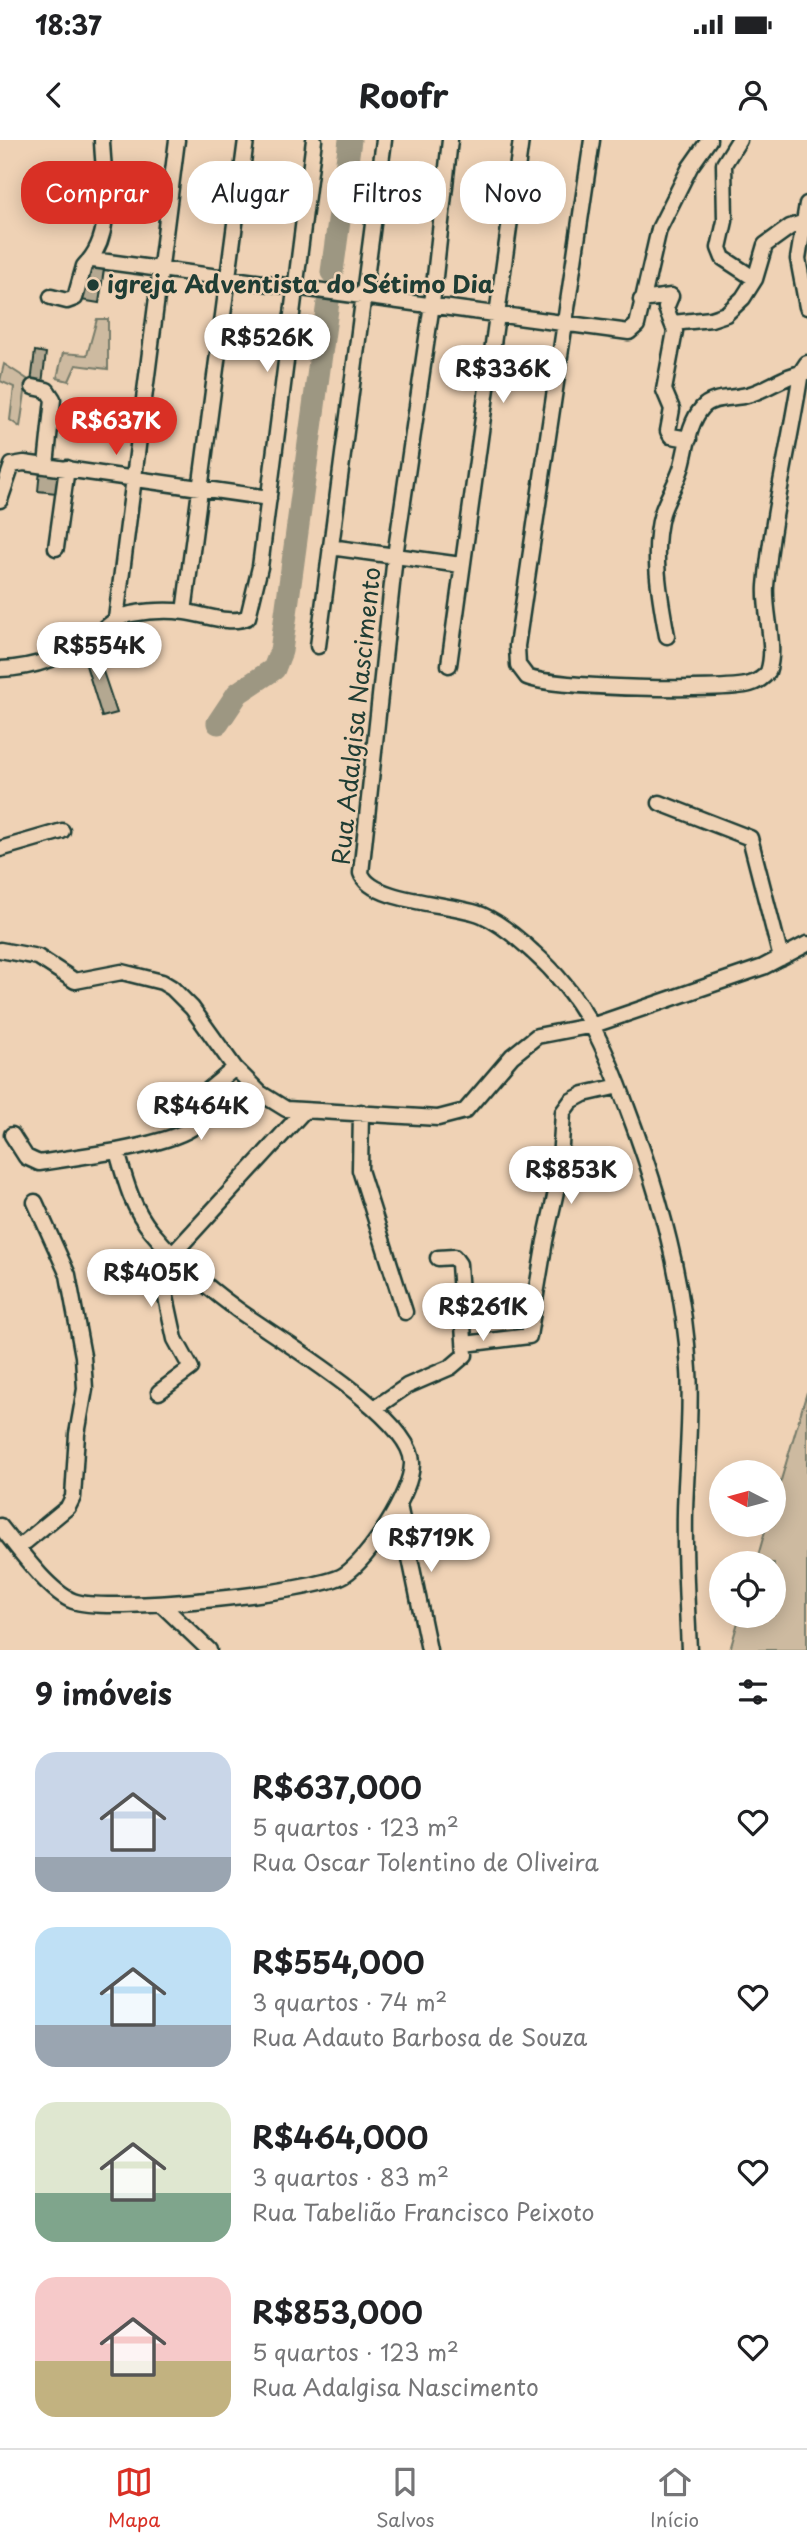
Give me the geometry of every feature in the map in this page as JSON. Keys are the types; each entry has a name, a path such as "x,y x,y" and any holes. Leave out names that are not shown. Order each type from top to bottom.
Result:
{"street":[{"path":"93,260 105,206 107,177 102,140"},
{"path":"116,619 177,140"},
{"path":"184,612 246,140"},
{"path":"0,670 32,666 58,657 94,637 116,619 150,611 184,612 234,620 248,617 260,567 314,140"},
{"path":"318,646 384,140"},
{"name":"Rua Adalgisa Nascimento","path":"450,140 432,304 396,556 378,733 360,865 363,879 375,889 454,907 492,920 550,966 575,995 594,1025 619,1086 661,1205 684,1327 689,1381 685,1517 689,1650"},
{"path":"449,665 521,140"},
{"path":"592,140 517,646 518,665 533,680 628,688 730,686 751,684 768,672 771,651 765,602 770,543 805,369"},
{"path":"51,297 67,301 75,298 84,266 93,260 567,321 619,332 629,331 637,325 659,229 690,167 709,140"},
{"path":"739,140 724,164 725,221 719,248 723,258 755,279"},
{"path":"807,204 798,258 807,307"},
{"path":"673,323 710,320 726,313 743,298 755,279 765,245 790,227 805,222"},
{"path":"641,300 671,296 666,308 675,331 664,390 672,409 668,431 671,436 689,439"},
{"path":"667,636 661,605 658,539 662,516 681,470 700,409 709,401 760,392 805,369"},
{"path":"33,387 47,390 54,399 46,465"},
{"path":"0,500 12,466 46,465 269,498"},
{"path":"56,548 67,468"},
{"path":"331,547 461,565"},
{"path":"660,803 750,838 781,958"},
{"path":"0,849 62,831"},
{"path":"0,950 38,957 75,981 121,972 162,982 192,1008 235,1068 270,1101 302,1113 361,1112 438,1118 458,1114 471,1105 530,1040 543,1034 594,1025 781,958 807,944"},
{"path":"12,1135 26,1157 39,1163 117,1151 162,1140 198,1124 202,1118 195,1101 235,1068"},
{"path":"465,1344 529,1336 559,1178 563,1112 571,1101 584,1094 619,1086"},
{"path":"361,1112 360,1170 405,1312"},
{"path":"159,1392 191,1368 175,1339 161,1274 168,1250 302,1113"},
{"path":"0,1526 56,1589 74,1601 88,1605 161,1604 300,1589 333,1581 355,1566 398,1505 412,1465 410,1451 375,1408 235,1308 168,1250 134,1204 117,1151"},
{"path":"18,1548 68,1507 73,1497 77,1434 85,1389 83,1356 70,1284 35,1202"},
{"path":"375,1408 407,1385 458,1363 465,1355 459,1264 454,1257 438,1258"},
{"path":"398,1505 429,1650"},
{"path":"161,1604 209,1650"}],"shaded area":[{"path":"97,319 108,319 108,369 76,365 69,381 57,378 63,353 87,355"},
{"path":"4,364 27,379 20,427 10,420 14,387 0,381"},
{"path":"807,1392 807,1650 730,1650 736,1628 786,1628 786,1551 759,1551 763,1537 786,1537 786,1463"}],"building":[{"name":"igreja Adventista do Sétimo Dia","path":"87,267 104,269 99,303 81,300"},
{"path":"35,351 46,353 42,383 31,383"},
{"path":"40,470 59,472 56,493 38,491"},
{"path":"94,645 117,713 102,717 82,652"}],"waterway":[{"path":"332,272 350,140"},
{"path":"218,723 238,693 274,669 281,651 328,302"}],"place":[{"name":"igreja Adventista do Sétimo Dia","path":"93,285"}]}
